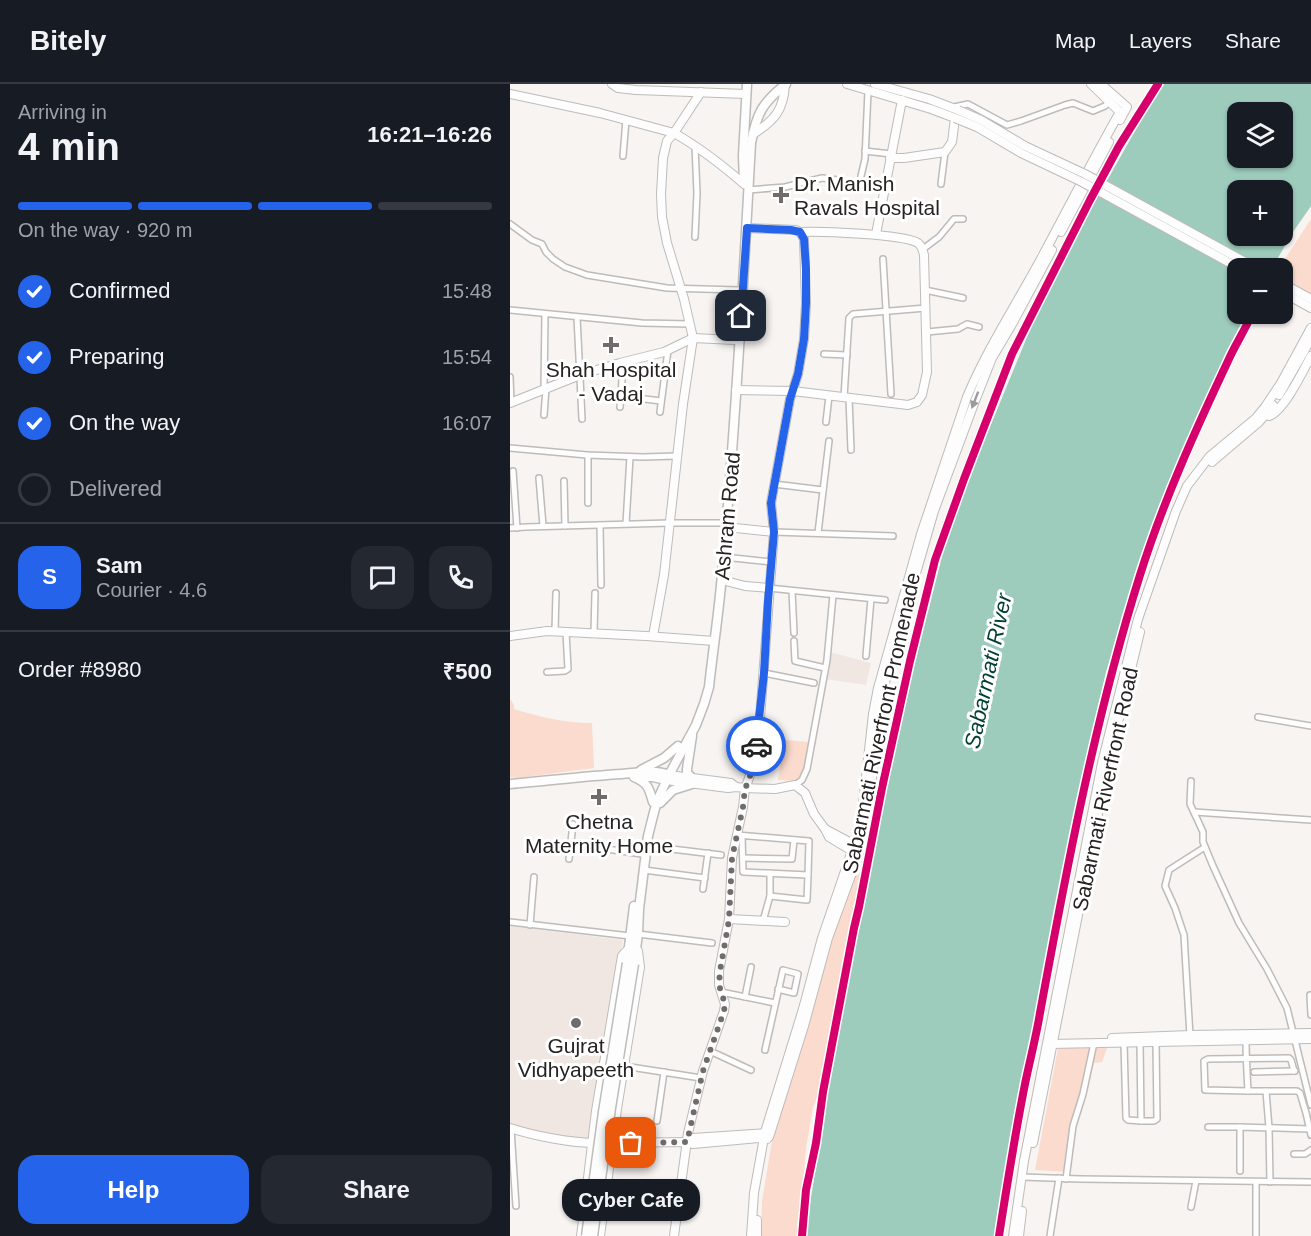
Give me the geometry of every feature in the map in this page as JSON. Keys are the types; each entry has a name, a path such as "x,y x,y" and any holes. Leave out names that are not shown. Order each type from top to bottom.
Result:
{"main road":[{"name":"Ashram Road","path":"665,777 693,730 709,687 736,390 747,228 743,156 747,84"},
{"name":"Ashram Road","path":"631,964 644,835 678,746 692,723 700,703 722,580 738,290 746,187 755,120 762,106 786,84"},
{"path":"634,775 645,782 654,805 673,790 691,781 687,769 693,730"},
{"path":"634,775 664,758 678,746"},
{"path":"511,786 580,776 634,775 657,771 665,777"},
{"name":"Ashram Road","path":"634,935 654,805"},
{"path":"586,1236 604,1107 631,964"},
{"path":"593,1236 631,964"}],"street":[{"path":"612,84 618,88 636,90 746,94"},
{"path":"753,134 768,125 781,107 786,84"},
{"path":"847,84 981,120 1024,146 1085,174 1238,258"},
{"path":"875,84 929,99 955,112 1021,153 1082,182 1227,261"},
{"path":"751,1236 754,1192 767,1136 822,938 856,849 878,688 967,397 986,356 1119,112 1091,84"},
{"path":"922,542 992,358 1127,107 1101,84"},
{"path":"861,176 865,151 868,91"},
{"path":"653,636 664,575 693,338 662,217 663,158 667,141 701,92"},
{"path":"510,93 674,133 721,164 746,187 785,188 822,178 838,180"},
{"path":"876,234 902,100"},
{"path":"955,112 968,104 1007,125 1073,103 1093,111 1109,102"},
{"path":"941,184 945,152 952,142 955,112"},
{"path":"623,156 626,120"},
{"path":"695,146 697,193 695,237"},
{"path":"865,151 904,158 945,152"},
{"path":"923,249 939,237 954,219 963,219"},
{"path":"510,224 532,240 542,244 546,252 565,267 599,278 681,290 738,290"},
{"path":"736,390 793,391 908,405 917,402 922,395 927,372 923,249 920,244 876,234 747,228"},
{"path":"800,232 804,239 806,321 802,356 790,399 771,503 774,532 764,673 756,746 749,781 745,788 740,836 743,872 808,875"},
{"path":"883,259 891,394"},
{"path":"1293,289 1311,299"},
{"path":"925,290 963,298"},
{"path":"1293,298 1311,308"},
{"path":"851,450 846,397 850,316 926,308"},
{"path":"510,310 642,323 690,324"},
{"path":"544,415 545,314"},
{"path":"577,317 582,418"},
{"path":"927,332 958,329 966,324 979,327"},
{"path":"1283,384 1311,328"},
{"path":"510,377 511,403 580,375 668,350 693,338 735,340"},
{"path":"1283,384 1311,339"},
{"path":"660,412 668,350"},
{"path":"824,354 847,355"},
{"path":"1263,414 1272,416 1277,412 1311,356"},
{"path":"620,407 622,362"},
{"name":"Sabarmati Riverfront Road","path":"1013,1236 1102,762 1138,619 1187,486 1210,456 1263,414 1283,384"},
{"path":"621,396 661,400"},
{"path":"826,422 830,396"},
{"path":"818,533 829,441"},
{"path":"510,448 588,455 677,456"},
{"path":"588,455 588,503"},
{"path":"626,524 630,457"},
{"path":"513,471 513,528 670,523 724,525 774,532 893,536"},
{"path":"539,478 543,526"},
{"path":"564,481 566,526"},
{"path":"774,484 824,489"},
{"path":"600,525 601,585"},
{"path":"724,556 771,562"},
{"path":"722,580 745,586 885,600"},
{"path":"792,591 794,633"},
{"path":"555,631 556,593"},
{"path":"594,633 595,593"},
{"path":"665,777 731,783 736,787 745,788 775,789 795,785 802,780 807,769 825,668 833,595"},
{"path":"866,656 871,599"},
{"path":"510,636 555,631 712,641"},
{"path":"547,672 568,669 566,632"},
{"path":"794,641 795,661 825,668"},
{"path":"764,673 814,683"},
{"path":"1258,717 1311,726"},
{"path":"1191,781 1190,804 1203,832 1205,847 1239,923 1287,1008 1311,1105"},
{"path":"795,785 805,794 814,814 829,837 856,849"},
{"path":"1194,812 1311,820"},
{"path":"569,859 573,824"},
{"path":"740,836 809,841 807,900 770,896"},
{"path":"674,1236 687,1142 701,1078 724,1011 725,1004 719,985 720,971 729,920 732,858 740,836"},
{"path":"743,858 792,859 794,840"},
{"path":"571,844 642,854"},
{"path":"647,846 722,855"},
{"path":"1190,1038 1184,935 1165,886 1169,870 1205,847"},
{"path":"703,889 708,853"},
{"path":"644,870 705,878"},
{"path":"763,921 770,896 770,873"},
{"path":"531,925 534,877"},
{"path":"729,920 785,922"},
{"path":"510,922 712,943"},
{"path":"581,1236 596,1111 622,956 633,947 640,967 612,1143 600,1236"},
{"path":"745,997 751,967"},
{"path":"765,1050 778,989 783,970 798,974 794,993 778,989"},
{"path":"721,992 775,1003"},
{"path":"1310,995 1311,1015"},
{"path":"1050,1042 1156,1042 1190,1038 1246,1040 1311,1033"},
{"path":"1050,1042 1294,1036 1311,1039"},
{"path":"1246,1040 1248,1091"},
{"path":"1124,1042 1126,1118 1154,1121 1157,1119 1156,1042"},
{"path":"1140,1042 1141,1121"},
{"path":"1066,1179 1073,1126 1083,1094 1094,1043"},
{"path":"710,1050 751,1070"},
{"path":"1208,1127 1269,1128 1310,1132 1300,1093 1207,1091 1204,1088 1205,1059 1289,1058 1293,1071"},
{"path":"624,1066 701,1078"},
{"path":"1254,1072 1303,1071"},
{"path":"657,1121 664,1072"},
{"path":"1266,1091 1270,1182"},
{"path":"1240,1127 1240,1171"},
{"path":"516,1206 512,1190 510,1128 592,1143 687,1142 693,1138 767,1136"},
{"path":"757,1236 758,1198 767,1136"},
{"path":"1294,1154 1305,1154 1311,1150"},
{"path":"1024,1177 1311,1182"},
{"name":"Sabarmati Riverfront Road","path":"1019,1236 1024,1177"},
{"path":"1050,1236 1059,1178"},
{"path":"1191,1207 1196,1181"},
{"path":"1256,1182 1256,1236"}],"shaded area":[{"path":"1311,219 1311,294 1293,283 1293,258 1286,258"},
{"path":"830,652 871,663 866,685 825,679"},
{"path":"510,699 514,709 524,712 562,721 592,723 594,768 510,777"},
{"path":"784,740 809,742 803,775 798,781 778,780"},
{"path":"855,869 862,870 846,944 832,1032 813,1107 806,1148 799,1236 761,1236 762,1201 773,1135"},
{"path":"510,926 623,940 590,1141 510,1125"},
{"path":"1058,1048 1107,1048 1102,1062 1094,1063 1075,1131 1069,1172 1035,1170"}],"water":[{"name":"Sabarmati River","path":"1164,84 1311,84 1311,206 1293,232 1293,180 1227,180 1227,246 1285,246 1278,258 1227,258 1227,324 1244,324 1186,444 1156,518 1106,672 1075,807 995,1236 805,1236 845,980 858,933 868,871 909,686 945,545 966,485 1039,308 1070,246"}],"cycle path":[{"name":"Sabarmati Riverfront Promenade","path":"802,1236 806,1190 854,928 882,788 935,560 1012,354 1119,146 1158,84"},
{"path":"999,1236 1021,1103 1072,848 1109,683 1140,575 1169,494 1216,387 1247,324"}],"way so far":[{"path":"631,1143 687,1142 703,1071 724,1011 725,1004 719,985 729,920 732,858 745,788 749,781 756,746"}],"place":[{"name":"Dr. Manish Ravals Hospital","path":"781,195"},
{"name":"Shah Hospital - Vadaj","path":"611,345"},
{"name":"Chetna Maternity Home","path":"599,797"},
{"name":"Gujrat Vidhyapeeth","path":"576,1023"},
{"name":"Cyber Cafe","path":"631,1143"}],"route":[{"path":"741,316 747,228 800,232 804,239 806,269 804,339 798,374 790,399 771,503 774,532 764,673 756,746"}]}
